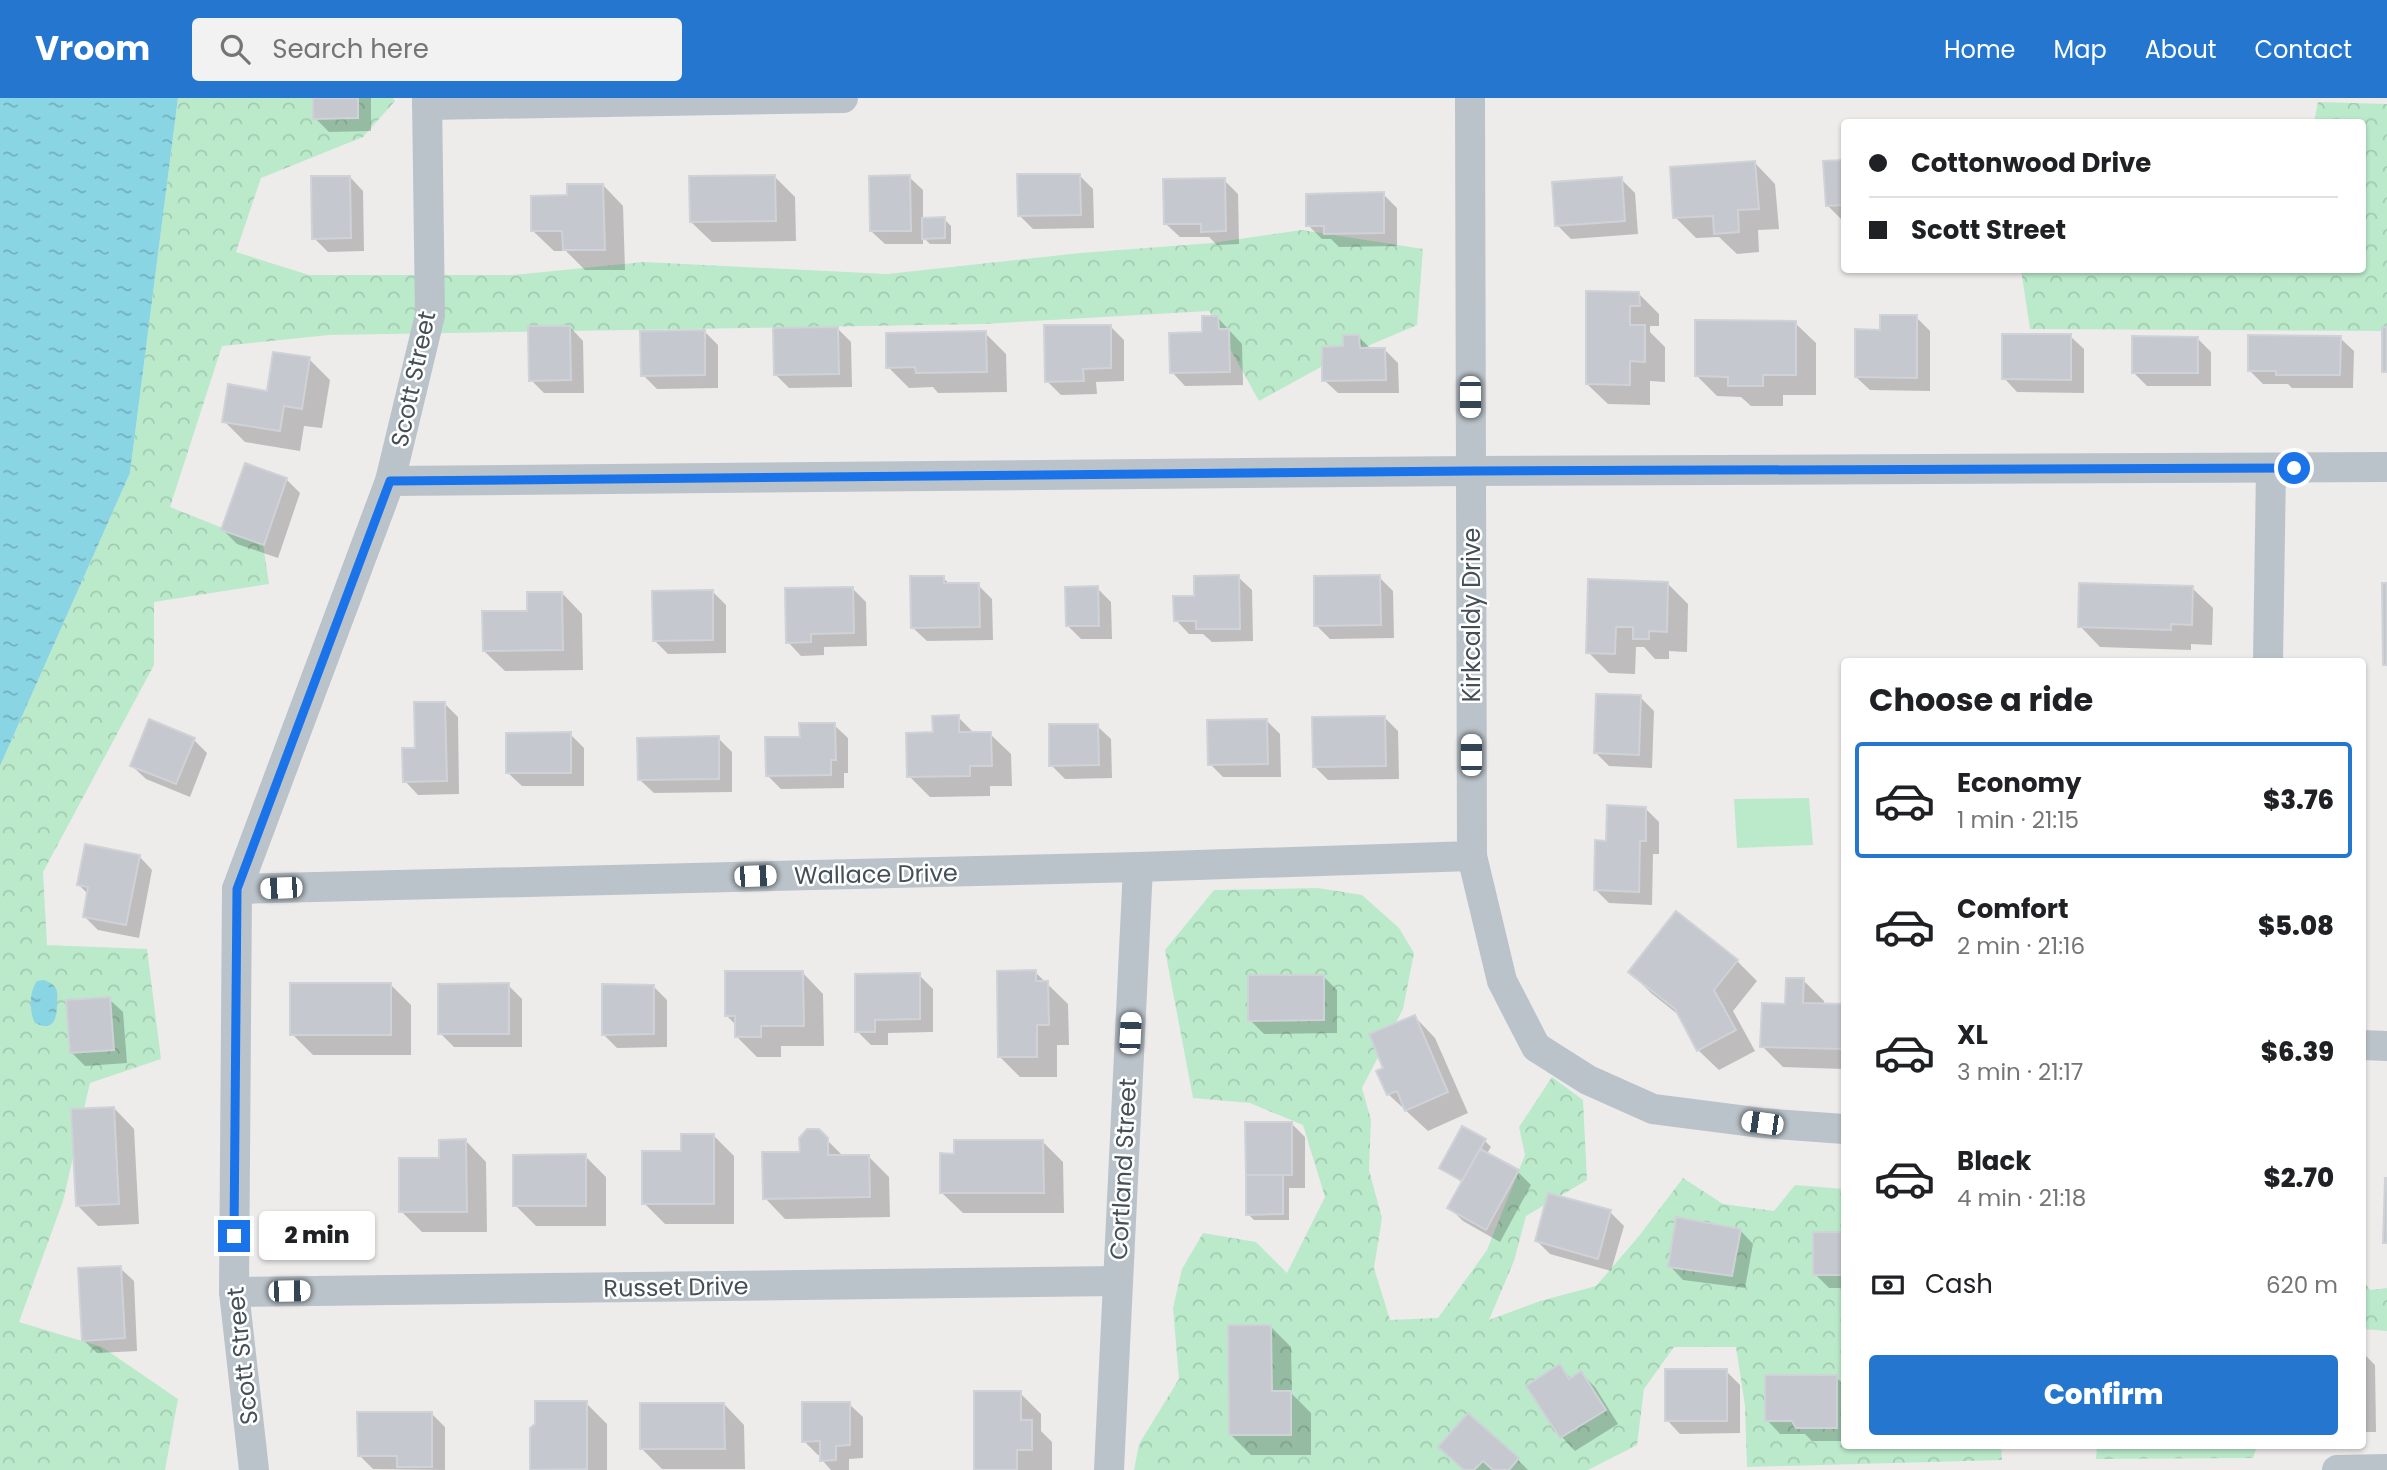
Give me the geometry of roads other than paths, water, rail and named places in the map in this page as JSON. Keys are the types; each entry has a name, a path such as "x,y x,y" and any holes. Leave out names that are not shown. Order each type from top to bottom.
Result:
{"street":[{"path":"427,102 843,98"},
{"name":"Kirkcaldy Drive","path":"1470,98 1472,856 1502,981 1536,1047 1588,1080 1653,1109 1762,1123 1841,1129"},
{"name":"Scott Street","path":"254,1470 234,1292 237,889 390,481 430,315 427,102"},
{"path":"390,481 1471,471 2387,467"},
{"path":"2268,658 2271,468"},
{"name":"Wallace Drive","path":"237,889 1472,856"},
{"name":"Cortland Street","path":"1109,1470 1138,867"},
{"path":"2366,1045 2387,1046"},
{"name":"Russet Drive","path":"234,1292 1118,1281"},
{"path":"2337,1470 2387,1469"}],"water":[{"path":"0,98 178,98 130,473 0,766"},
{"path":"44,980 57,990 55,1019 46,1026 35,1023 31,1007 34,985 37,981"}]}
